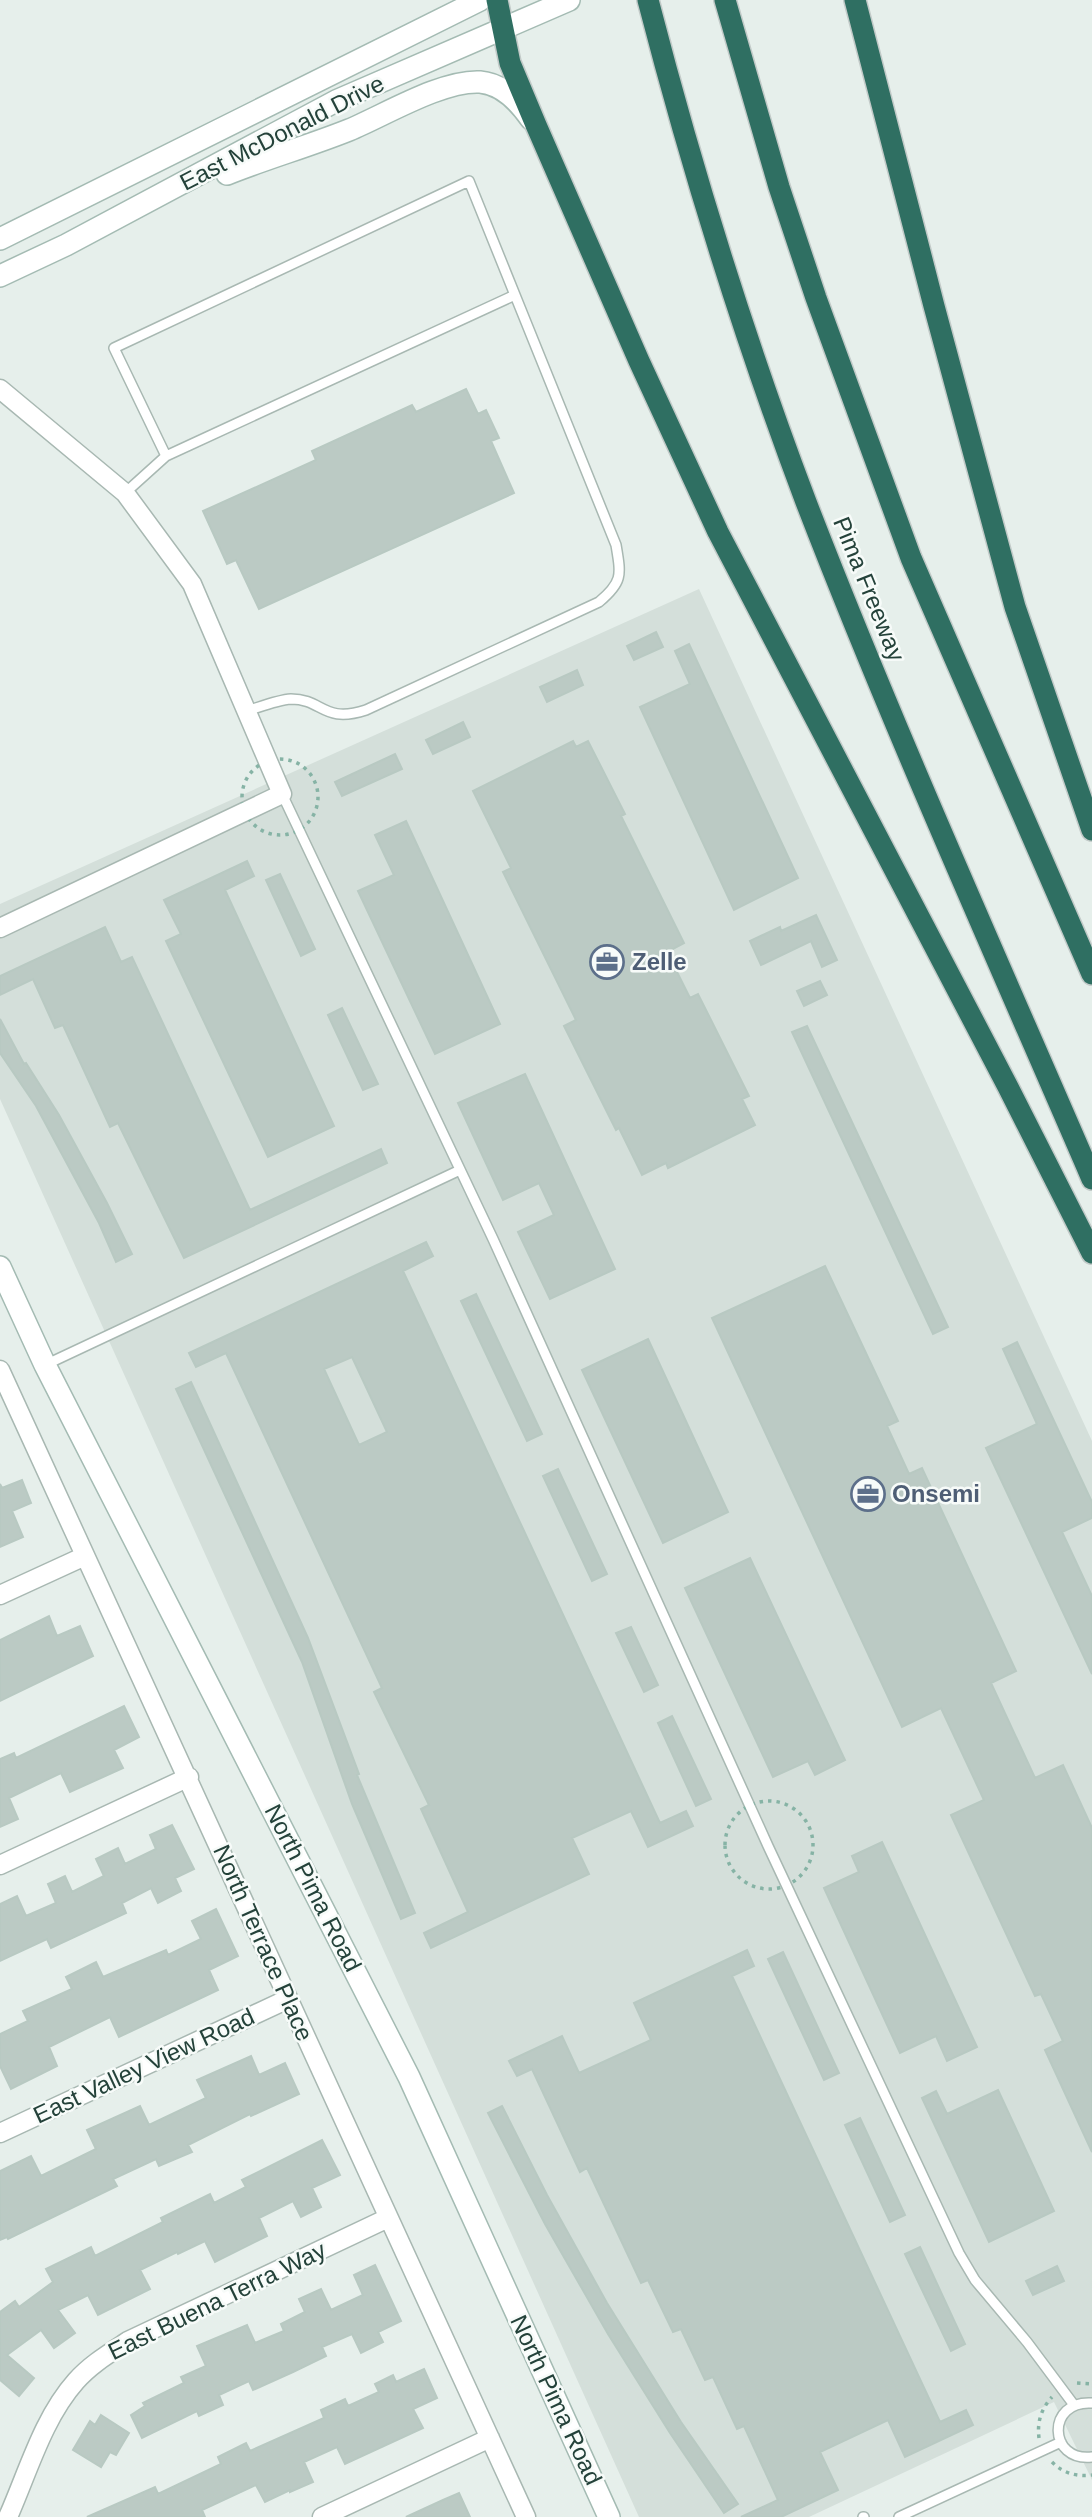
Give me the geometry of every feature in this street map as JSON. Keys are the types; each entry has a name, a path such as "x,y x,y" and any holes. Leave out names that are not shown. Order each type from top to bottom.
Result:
{"highway":[{"path":"497,0 510,63 639,361 718,532 1092,1253"},
{"name":"Pima Freeway","path":"725,0 799,249 911,558 1092,974"},
{"path":"855,0 1015,607 1092,831"},
{"name":"Pima Freeway","path":"650,9 723,261 806,500 907,751 1092,1179"}],"main road":[{"name":"East McDonald Drive","path":"0,239 480,0"},
{"name":"East McDonald Drive","path":"0,276 137,208 336,102 569,0"},
{"path":"137,208 348,130 441,89 466,83 483,82 501,88 519,103 536,125"},
{"path":"0,260 153,188 169,170 177,152"},
{"name":"North Pima Road","path":"0,1267 45,1365 409,2077 609,2517"}],"street":[{"path":"0,389 125,493 192,584 282,794 0,929"},
{"name":"North Terrace Place","path":"0,1370 526,2517"},
{"path":"0,1595 85,1556"},
{"path":"0,1865 188,1777"},
{"name":"East Valley View Road","path":"0,2133 288,1999"},
{"name":"East Buena Terra Way","path":"8,2517 58,2406 76,2381 97,2361 128,2341 388,2218"},
{"path":"322,2517 490,2438"}],"lane":[{"path":"166,456 114,348 469,181 616,545 621,572 616,589 599,602 348,716 331,714 290,699 247,711"},
{"path":"125,493 166,456 515,295"},
{"path":"282,794 460,1170 763,1836 959,2253 975,2280 1027,2342 1074,2405"},
{"path":"45,1365 460,1170"},
{"path":"1092,2403 1074,2405 1067,2410 1058,2425 1060,2442 1072,2455 1092,2457"},
{"path":"900,2517 1060,2442"}],"shaded area":[{"path":"699,589 1092,1441 1092,2480 1054,2402 809,2517 639,2517 0,1099 0,904"}],"building":[{"path":"466,389 478,414 486,410 499,438 491,441 514,493 259,609 236,560 227,564 203,511 316,460 312,451 412,405 416,412"},
{"path":"656,632 663,647 634,660 627,646"},
{"path":"689,644 798,878 734,910 640,707 690,684 675,651"},
{"path":"577,670 583,685 547,702 540,687"},
{"path":"463,722 470,737 433,754 426,740"},
{"name":"Zelle","path":"573,741 576,747 588,741 625,814 621,816 684,943 667,952 690,998 698,994 749,1096 742,1099 755,1125 668,1168 666,1163 642,1175 619,1128 616,1130 564,1026 576,1020 503,872 511,868 473,791"},
{"path":"395,754 402,769 342,796 335,782"},
{"path":"406,821 500,1024 435,1054 358,891 394,875 375,835"},
{"path":"247,861 254,876 225,890 334,1126 268,1157 166,941 181,934 164,900"},
{"path":"280,874 315,949 301,956 266,880"},
{"path":"816,915 837,960 822,967 811,941 761,965 750,941"},
{"path":"105,927 121,962 132,957 250,1210 381,1149 387,1163 184,1258 118,1123 110,1127 63,1025 55,1028 33,979 0,995 0,976"},
{"path":"820,981 827,995 804,1006 797,991"},
{"path":"342,1008 378,1084 363,1090 328,1015"},
{"path":"0,1019 24,1064 26,1063 59,1115 132,1254 116,1262 99,1223 36,1106 0,1053"},
{"path":"807,1026 948,1327 933,1334 792,1032"},
{"path":"525,1074 615,1269 550,1299 518,1232 554,1215 539,1183 503,1200 458,1103"},
{"path":"426,1242 433,1256 403,1271 660,1823 686,1811 693,1826 648,1847 631,1811 572,1838 589,1874 431,1948 424,1933 468,1912 421,1809 429,1805 374,1692 382,1688 226,1353 196,1367 189,1353","holes":["352,1357 387,1432 359,1445 324,1369"]},
{"path":"825,1266 898,1421 887,1426 909,1474 922,1468 1016,1671 991,1683 1035,1778 1063,1765 1092,1828 1092,2152 1045,2050 1063,2041 1041,1994 1035,1996 951,1815 984,1800 941,1708 902,1727 712,1318"},
{"path":"476,1294 542,1434 527,1441 461,1301"},
{"path":"648,1339 728,1512 663,1543 582,1370"},
{"path":"1017,1342 1092,1502 1092,1518 1062,1532 1092,1596 1092,1674 986,1448 1037,1424 1003,1349"},
{"path":"191,1382 308,1638 359,1774 357,1775 415,1913 401,1919 352,1804 302,1662 176,1389"},
{"path":"558,1469 607,1574 592,1581 543,1476"},
{"path":"22,1480 31,1503 12,1511 23,1537 0,1547 0,1484 2,1488"},
{"path":"750,1558 845,1760 815,1775 808,1761 773,1777 685,1588"},
{"path":"49,1616 57,1636 80,1626 93,1656 0,1701 0,1640"},
{"path":"631,1627 658,1685 644,1692 616,1633"},
{"path":"124,1706 139,1737 114,1750 123,1768 70,1792 61,1773 9,1798 18,1819 0,1827 0,1759 14,1753 16,1758"},
{"path":"672,1716 711,1799 696,1806 658,1723"},
{"path":"172,1825 194,1869 175,1878 181,1891 158,1903 151,1888 122,1903 126,1913 51,1948 47,1939 0,1961 0,1904 17,1896 26,1916 56,1903 48,1884 65,1876 72,1892 104,1876 96,1859 118,1848 125,1864 156,1849 150,1835"},
{"path":"882,1842 977,2047 947,2061 936,2036 900,2053 824,1888 859,1872 852,1856"},
{"path":"216,1909 238,1956 209,1970 218,1990 119,2037 110,2017 49,2047 57,2066 11,2089 0,2066 0,2034 28,2021 23,2011 72,1989 66,1977 96,1962 103,1977 166,1950 168,1955 201,1939 192,1921"},
{"path":"747,1950 754,1966 732,1976 940,2422 966,2410 973,2425 905,2457 888,2420 820,2452 838,2490 781,2517 741,2517 778,2500 744,2426 737,2429 713,2377 705,2380 681,2329 673,2332 648,2280 641,2283 587,2168 580,2172 532,2069 517,2076 509,2061 562,2036 579,2073 651,2040 634,2003"},
{"path":"783,1952 839,2073 824,2080 768,1959"},
{"path":"251,2056 259,2075 285,2063 299,2094 251,2116 250,2114 188,2145 192,2152 159,2166 156,2159 113,2179 117,2186 8,2239 7,2237 0,2240 0,2171 31,2156 41,2176 96,2149 87,2130 140,2106 149,2125 206,2098 197,2080"},
{"path":"998,2090 1054,2211 989,2242 922,2098 936,2091 947,2114"},
{"path":"502,2106 547,2195 607,2303 681,2422 738,2504 724,2513 608,2334 545,2224 488,2113"},
{"path":"860,2118 905,2215 890,2222 845,2125"},
{"path":"322,2140 340,2175 312,2188 321,2207 301,2217 293,2201 259,2218 267,2236 215,2262 205,2241 178,2254 177,2252 140,2270 150,2289 98,2315 88,2295 58,2310 75,2333 54,2348 41,2330 7,2355 34,2378 19,2396 0,2380 0,2312 15,2301 19,2307 53,2282 46,2269 91,2247 95,2256 163,2222 161,2218 210,2194 214,2203 246,2187 242,2180"},
{"path":"920,2247 965,2344 951,2351 905,2254"},
{"path":"375,2265 401,2321 378,2332 383,2342 361,2353 352,2334 322,2347 326,2356 253,2390 249,2381 219,2395 223,2405 199,2416 197,2411 142,2438 131,2415 145,2406 143,2403 184,2383 181,2377 206,2366 197,2346 247,2325 255,2343 284,2331 281,2324 305,2312 299,2299 321,2289 331,2310 363,2295 354,2275"},
{"path":"1057,2266 1064,2281 1033,2295 1026,2281"},
{"path":"424,2369 437,2398 413,2409 423,2428 345,2464 337,2447 304,2462 313,2482 265,2502 256,2485 202,2510 205,2517 87,2517 155,2487 158,2494 221,2464 218,2457 246,2443 250,2451 324,2418 321,2410 345,2399 348,2406 379,2392 375,2384 393,2375 396,2382"},
{"path":"101,2415 129,2433 116,2455 110,2452 101,2467 73,2450 90,2421 95,2425"},
{"path":"459,2493 470,2517 406,2517 443,2500"}],"place":[{"name":"Zelle","path":"607,962"},
{"name":"Onsemi","path":"868,1494"}]}
